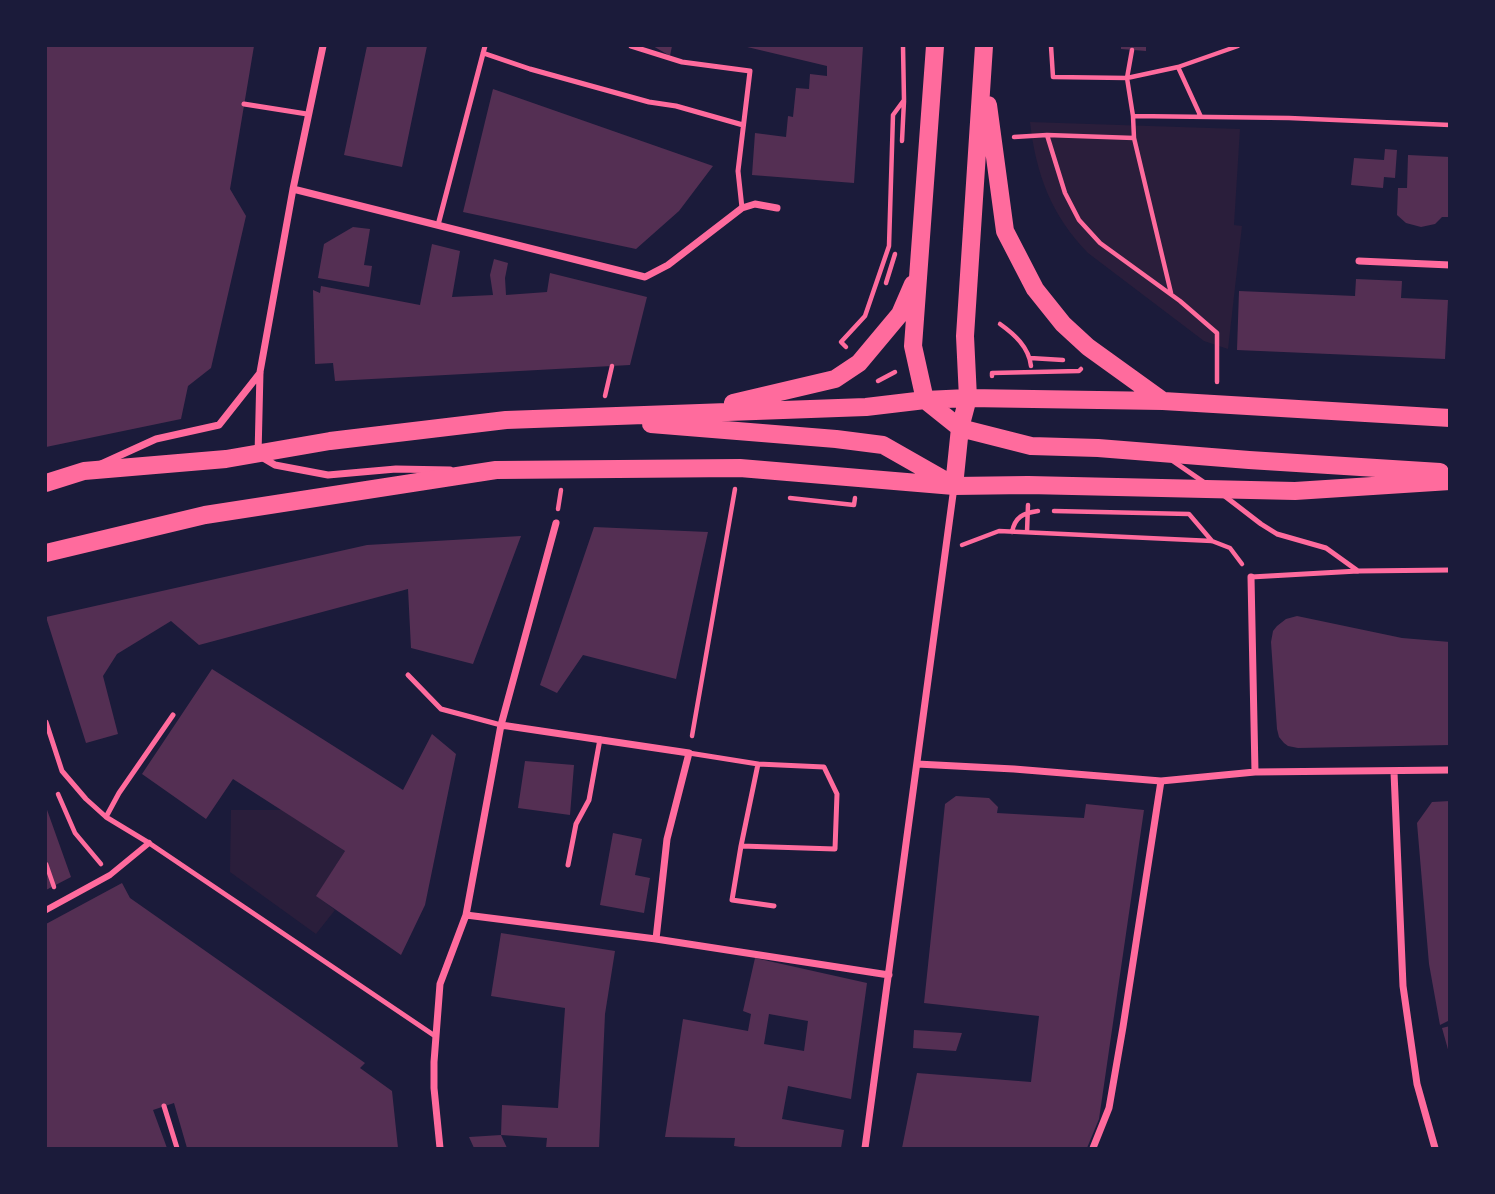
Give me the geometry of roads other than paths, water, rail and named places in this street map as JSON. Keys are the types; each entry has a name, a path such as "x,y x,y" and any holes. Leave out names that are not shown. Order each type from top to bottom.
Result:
{"main road":[{"path":"935,46 912,346 925,400 960,428 1031,446 1098,448 1450,472"},
{"path":"954,486 960,428 968,398 965,328 984,46"},
{"path":"983,67 1005,231 1035,289 1063,324 1088,347 1163,401"},
{"path":"692,413 835,379 859,363 900,314 919,271"},
{"path":"46,483 84,471 211,461 330,441 506,420 866,407 968,398 1163,401 1450,418"},
{"path":"578,418 883,445 954,486"},
{"path":"46,553 205,515 496,470 740,468 954,486 1295,491 1450,481"}],"street":[{"path":"323,46 307,114 260,372 258,455 275,465 328,475 396,470 496,470"},
{"path":"293,189 645,277 668,265 742,208 755,204 777,208"},
{"path":"1359,261 1450,265"},
{"path":"84,471 156,439 219,425 260,372"},
{"path":"865,1149 954,486"},
{"path":"440,1149 434,1088 440,984 466,915 500,725 556,523"},
{"path":"1251,577 1255,772"},
{"path":"500,725 689,753 667,839 656,939"},
{"path":"917,764 1161,781 1255,772 1450,770"},
{"path":"1394,772 1403,986 1417,1084 1435,1149"},
{"path":"1093,1149 1111,1095 1161,781"},
{"path":"46,910 110,875 149,843"},
{"path":"466,915 656,939 888,975"}],"lane":[{"path":"438,225 485,46"},
{"path":"631,46 682,62 750,71 738,172 742,208"},
{"path":"483,53 649,102 676,106 743,125"},
{"path":"244,104 307,114"},
{"path":"1162,453 1277,534 1326,548 1358,570"},
{"path":"1251,577 1358,570 1450,570"},
{"path":"408,675 441,709 500,725"},
{"path":"106,817 119,793 173,715"},
{"path":"46,722 62,771 106,817 149,843 435,1036"},
{"path":"568,865 576,824 589,800 600,739"},
{"path":"689,753 758,764 824,767 837,794 835,849 741,846"},
{"path":"758,764 732,900 774,906"},
{"path":"164,1106 177,1149"}]}
